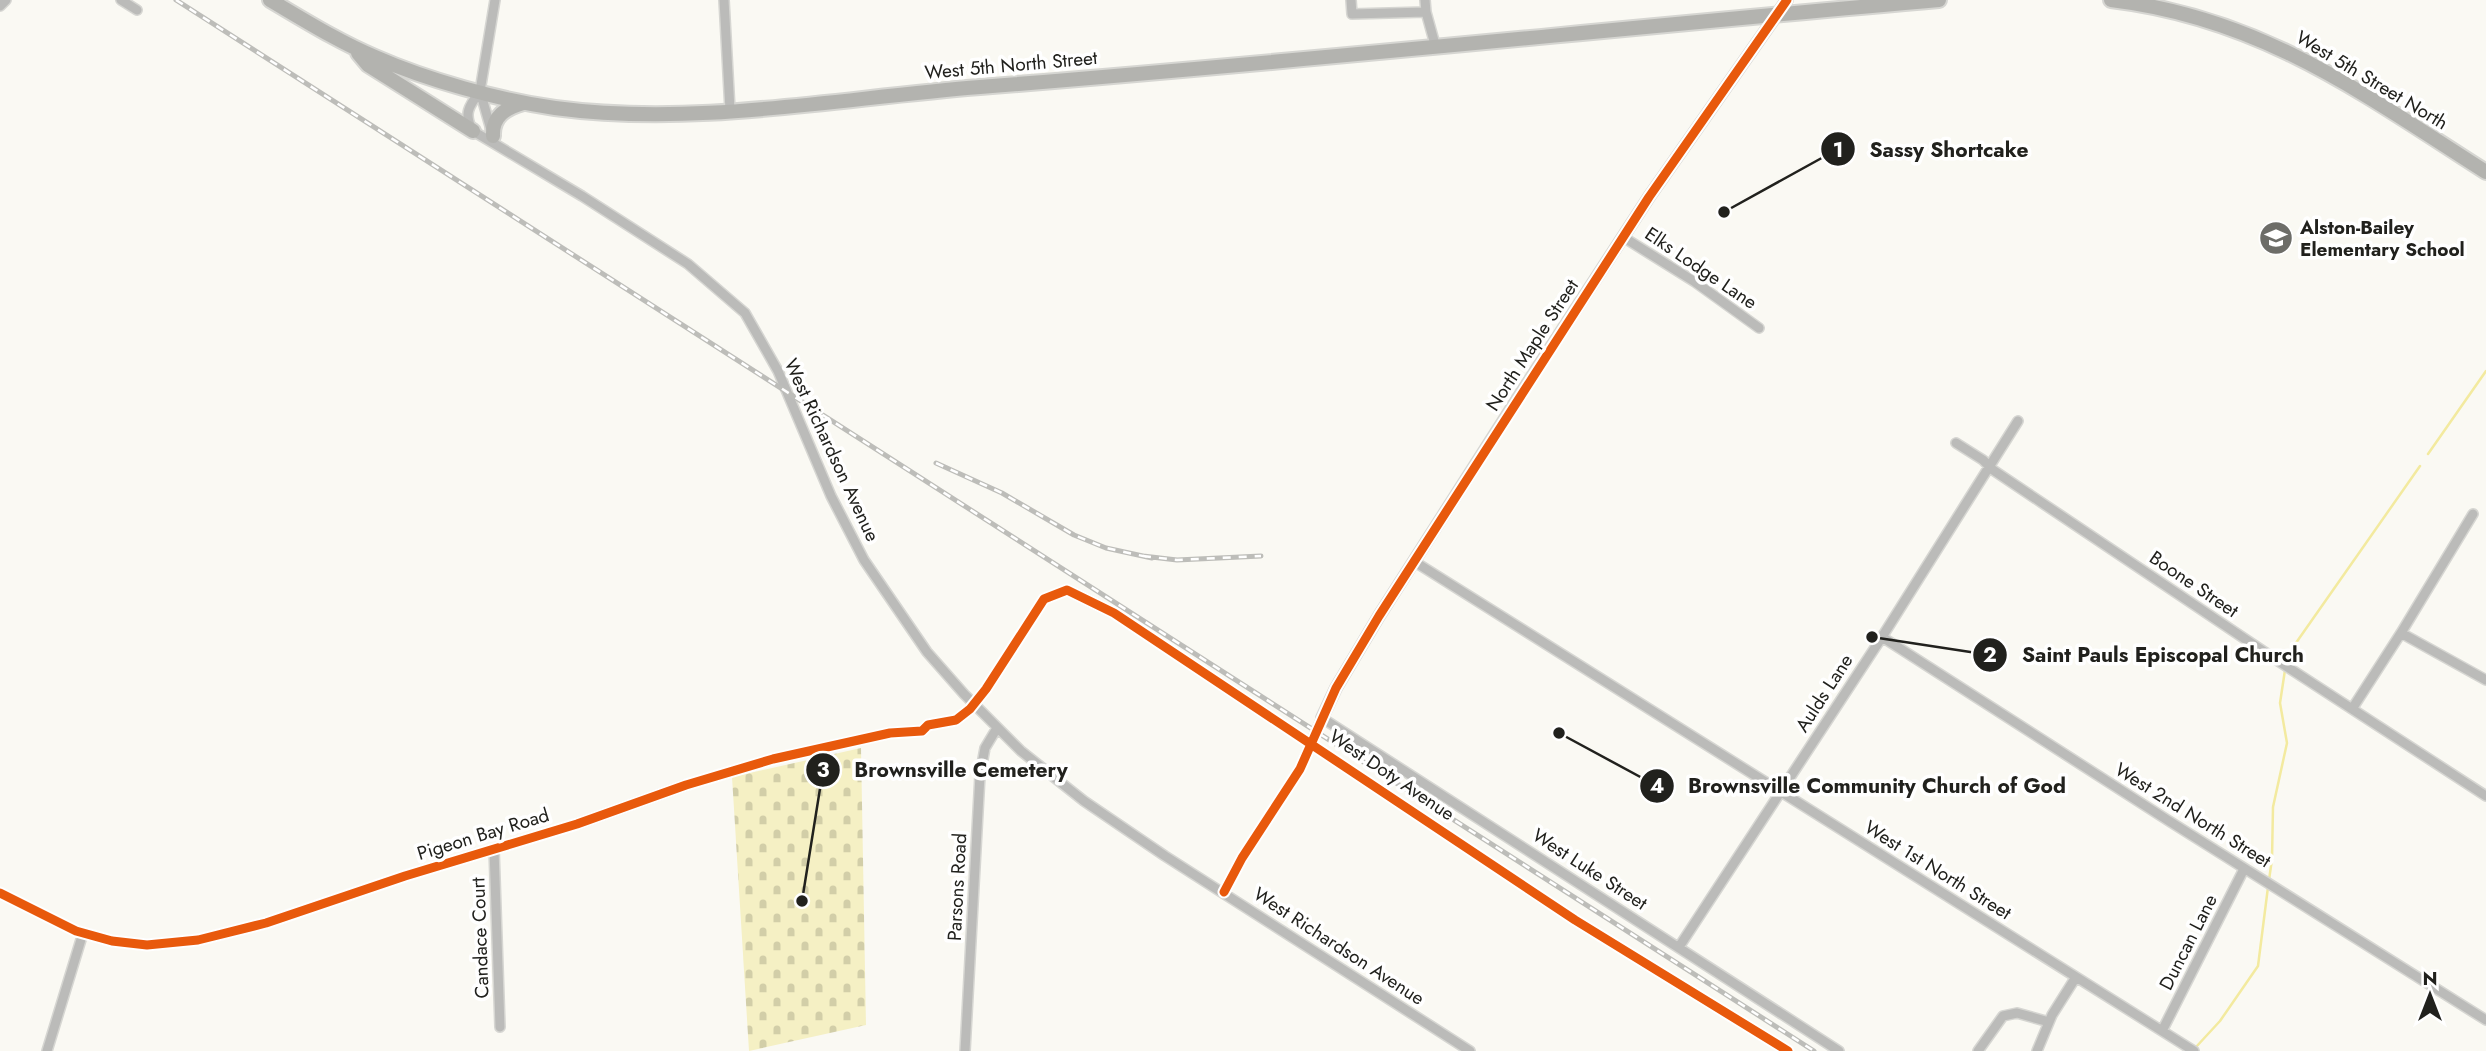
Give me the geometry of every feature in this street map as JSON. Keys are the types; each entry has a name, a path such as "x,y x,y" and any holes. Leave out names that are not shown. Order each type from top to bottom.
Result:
{"main road":[{"name":"West 5th North Street","path":"270,0 376,58 419,73 523,103 629,113 696,113 1436,48 1776,14"},
{"path":"1776,14 1939,0"},
{"name":"West 5th Street North","path":"2111,0 2200,18 2254,36 2293,53 2334,75 2486,172"},
{"path":"357,48 368,65 473,131"},
{"path":"493,136 498,116 523,103"}],"street":[{"path":"0,6 6,0"},
{"path":"121,0 137,10"},
{"path":"473,131 467,120 467,112 480,92 495,0"},
{"path":"724,0 730,110"},
{"path":"1351,0 1352,14 1426,12"},
{"path":"1425,0 1436,48"},
{"name":"North Maple Street","path":"1322,718 1336,688 1623,237 1787,0"},
{"path":"480,92 493,136"},
{"name":"West Richardson Avenue","path":"473,131 688,264 745,313 778,371 831,496 864,560 927,652 1021,751 1084,801 1470,1051"},
{"name":"West Richardson Avenue","path":"493,136 516,156"},
{"name":"Elks Lodge Lane","path":"1623,237 1695,282 1759,328"},
{"name":"Aulds Lane","path":"1679,947 1882,637 2018,421"},
{"name":"Boone Street","path":"1956,443 2281,663 2486,796"},
{"path":"2352,709 2473,514"},
{"name":"West 1st North Street","path":"1415,562 2194,1051"},
{"name":"West Doty Avenue","path":"974,704 1044,599 1067,590 1114,613 1575,920 1787,1051"},
{"path":"2401,634 2486,680"},
{"name":"West 2nd North Street","path":"1882,637 2486,1020"},
{"name":"Pigeon Bay Road","path":"0,894 83,933 112,941 147,945 198,940 266,923 773,759 890,733 922,731 928,725 956,720 974,704"},
{"path":"1224,892 1242,858 1300,769 1322,718"},
{"name":"West Luke Street","path":"1322,718 1839,1051"},
{"name":"Parsons Road","path":"965,1051 980,775 985,748 997,728"},
{"name":"Candace Court","path":"494,849 500,1027"},
{"name":"Duncan Lane","path":"2162,1031 2244,869"},
{"path":"47,1051 83,933"},
{"path":"2037,1051 2049,1023 2076,977"},
{"path":"1978,1051 2003,1017 2017,1013 2049,1023"}],"green space":[{"path":"861,748 866,1025 749,1051 732,777"}],"waterway":[{"path":"2428,454 2486,371"},
{"path":"2287,663 2291,650 2420,466"},
{"path":"2269,880 2273,807 2287,743 2280,703 2285,670"},
{"path":"2196,1047 2220,1021 2258,966 2268,887"}],"railway":[{"path":"176,0 1814,1051"},
{"path":"936,463 1002,493 1074,535 1106,548 1152,558"},
{"path":"1143,556 1177,560 1261,556"}],"cycle path":[{"path":"1224,892 1242,858 1300,769 1336,688 1379,616 1649,197 1787,0"},
{"path":"0,893 76,931 112,941 147,945 198,940 266,923 773,759 890,733 922,731 928,725 956,720 970,709 986,689 1044,599 1067,590 1114,613 1575,920 1788,1051"}],"place":[{"name":"Sassy Shortcake","path":"1724,212"},
{"name":"Alston-Bailey Elementary School","path":"2276,238"},
{"name":"Saint Pauls Episcopal Church","path":"1872,637"},
{"name":"Brownsville Community Church of God","path":"1559,733"},
{"name":"Brownsville Cemetery","path":"802,901"}]}
